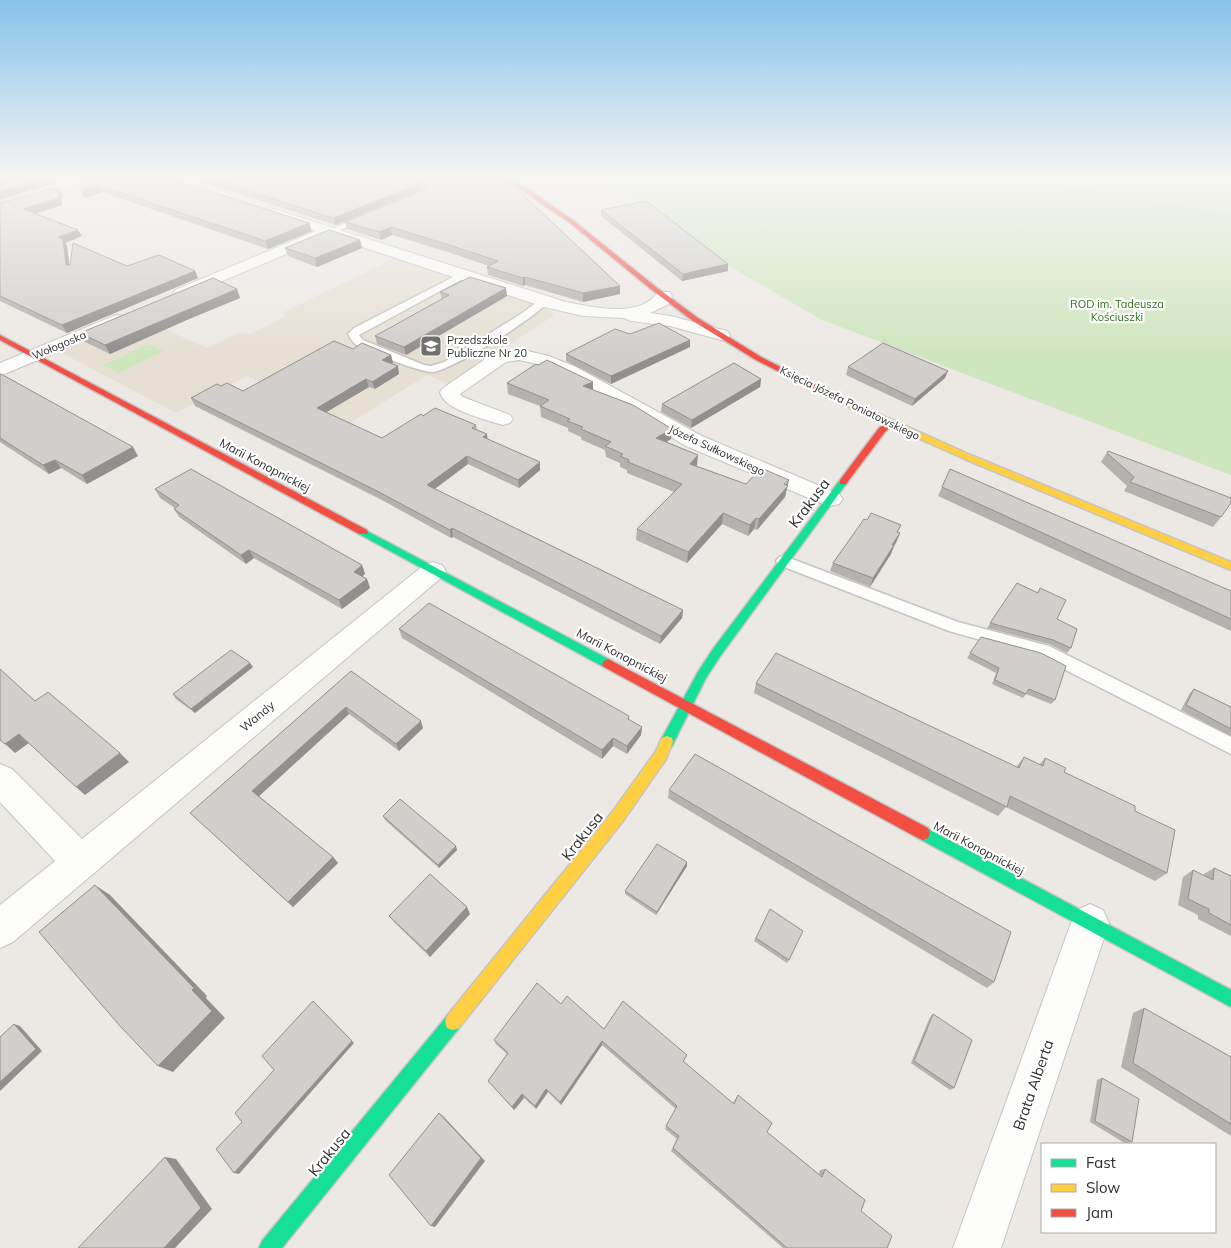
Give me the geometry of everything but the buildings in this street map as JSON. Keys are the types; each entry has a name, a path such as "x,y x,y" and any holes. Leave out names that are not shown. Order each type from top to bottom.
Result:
{"street":[{"path":"168,298 315,236"},
{"path":"348,236 544,301 576,309 671,320 721,335"},
{"name":"Księcia Józefa Poniatowskiego","path":"592,236 664,296 721,335 791,376 890,423 1231,566"},
{"path":"605,313 642,311 660,303 664,296"},
{"name":"Wołogoska","path":"0,370 132,314"},
{"name":"Marii Konopnickiej","path":"0,337 1231,999"},
{"name":"Józefa Sułkowskiego","path":"503,419 456,401 451,397 450,392 507,354 523,354 585,378 675,432 694,441 831,499"},
{"name":"Krakusa","path":"269,1248 448,1030 618,816 661,755 717,652 882,430 890,423"},
{"name":"Wandy","path":"0,929 433,570"},
{"path":"0,779 80,862"},
{"name":"Brata Alberta","path":"977,1248 1090,923"}],"lane":[{"path":"463,275 358,330 353,334 353,337 359,342 413,365 431,369 448,364 525,316 544,301"},
{"path":"784,561 955,627 1043,651 1231,746"}],"shaded area":[{"path":"395,258 547,309 555,315 449,384 427,375 347,425 247,376 176,413 60,352 140,318 207,348 241,332 250,334 284,317 284,312"}],"green space":[{"name":"ROD im. Tadeusza Kościuszki","path":"688,236 1231,236 1231,475 820,319 708,252"},
{"path":"148,344 164,351 119,373 103,365"}],"traffic: fast":[{"path":"667,742 702,675 717,652 843,482"},
{"path":"363,532 608,664"},
{"path":"923,833 1231,999"},
{"path":"269,1248 453,1022"}],"traffic: slow":[{"path":"847,403 970,458 1231,566"},
{"path":"453,1022 618,816 661,755 667,742"}],"traffic: jam":[{"path":"589,236 654,289 716,333 758,358 847,403"},
{"path":"0,337 363,532"},
{"path":"843,482 882,430 890,423"},
{"path":"608,664 923,833"}],"place":[{"name":"Przedszkole Publiczne Nr 20","path":"431,346"}]}
